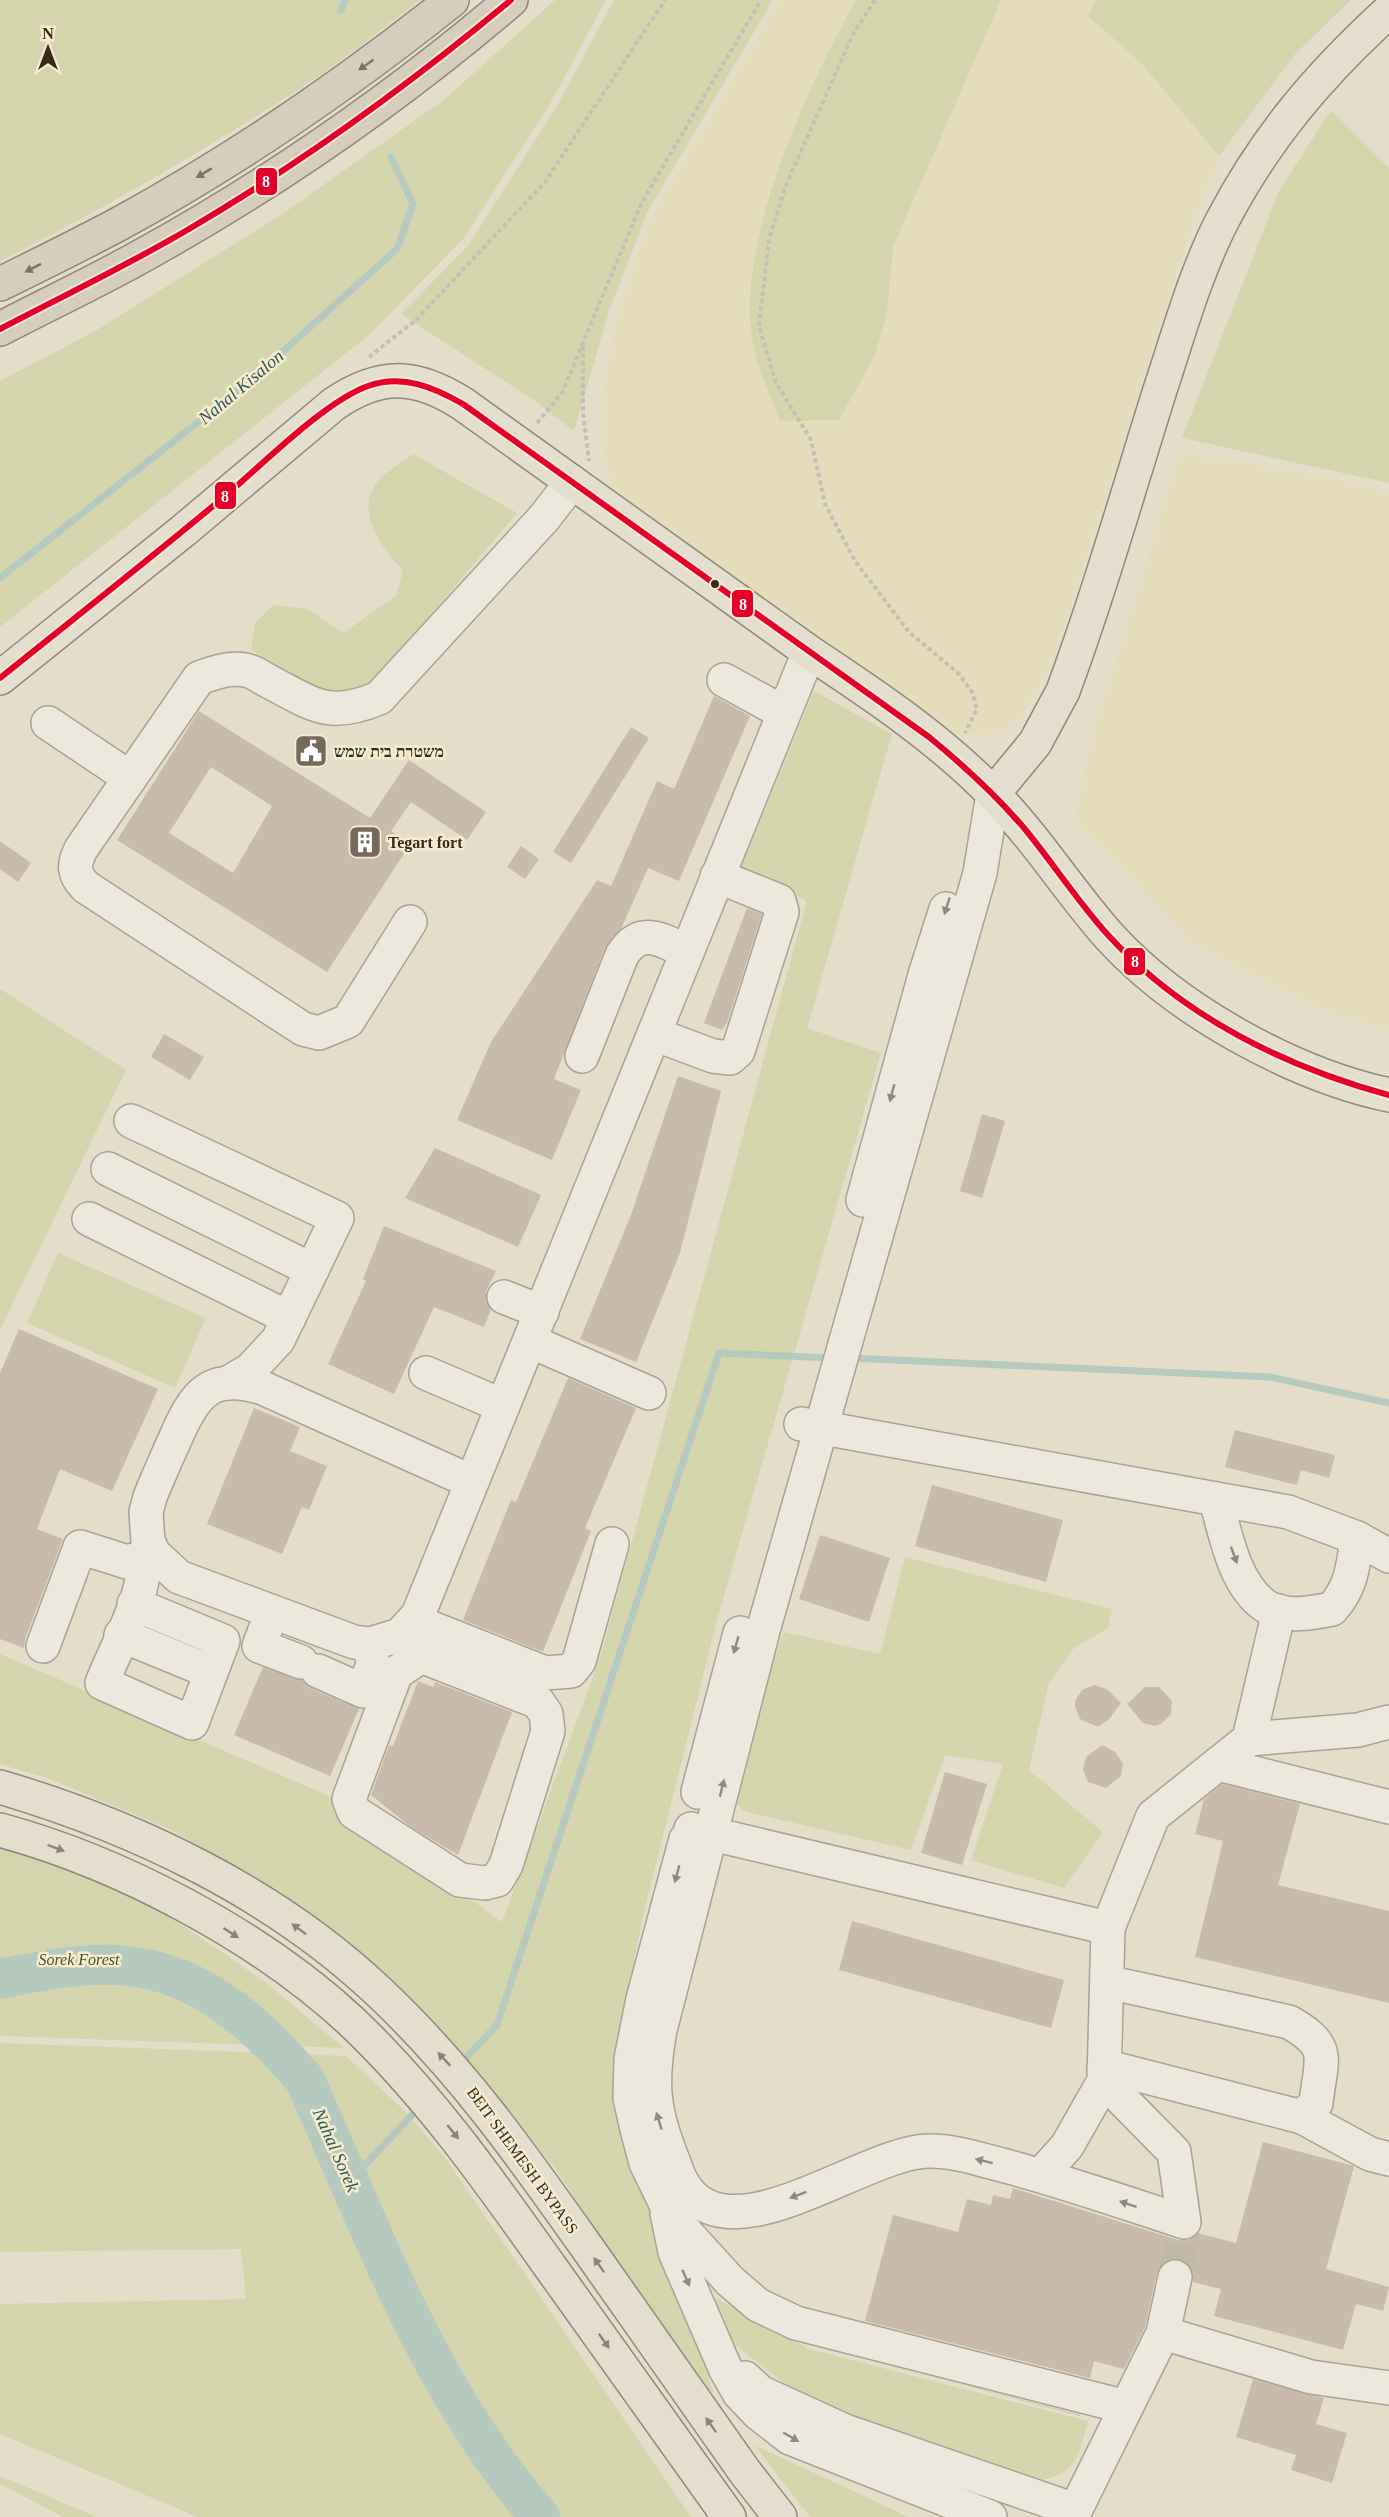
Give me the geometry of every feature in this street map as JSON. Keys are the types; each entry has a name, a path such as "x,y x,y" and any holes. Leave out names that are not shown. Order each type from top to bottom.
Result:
{"highway":[{"path":"0,284 119,224 268,134 413,31 452,0"},
{"path":"0,328 138,258 290,167 438,62 511,0"}],"main road":[{"path":"993,794 1035,743 1063,691 1188,302 1221,224 1243,184 1289,115 1318,79 1389,11"},
{"path":"0,678 166,545 334,404 361,388 403,380 432,387 463,404 809,652 865,689 953,756 1024,827 1109,935 1142,969 1194,1009 1273,1054 1368,1090 1389,1095"},
{"name":"BEIT SHEMESH BYPASS","path":"0,1787 46,1800 117,1827 239,1889 289,1921 377,1990 457,2073 488,2109 745,2472 780,2517"},
{"path":"0,1830 33,1839 101,1865 218,1924 265,1955 349,2020 456,2135 720,2505"}],"street":[{"path":"410,922 348,1021 319,1033 303,1029 86,887 77,878 74,863 81,849 199,678 219,671 245,670 313,705 332,710 357,707 378,698 544,518 583,489"},
{"path":"401,1639 538,1702 546,1714 548,1731 506,1865 497,1880 485,1883 460,1880 354,1812 348,1799 396,1672 401,1639 472,1482 809,652"},
{"path":"724,680 784,713"},
{"path":"48,723 130,778"},
{"path":"993,794 950,897 925,975 811,1427 723,1690 700,1831 654,2062 656,2115 688,2192 703,2204 719,2211 760,2210 901,2156 929,2151 957,2154 1041,2175 1184,2222 1174,2152 1104,2074"},
{"path":"654,1034 713,1056 730,1058 738,1051 782,912 779,901 717,876"},
{"path":"582,1056 622,955 629,944 643,937 657,937 687,952"},
{"path":"131,1121 337,1218 284,1329 250,1370 228,1383"},
{"path":"108,1168 312,1270"},
{"path":"89,1219 284,1329"},
{"path":"504,1297 536,1327 649,1393"},
{"path":"284,1329 280,1370 294,1402"},
{"path":"426,1373 503,1406"},
{"path":"134,1604 223,1641 192,1723 102,1683 134,1604 149,1556 146,1512 154,1486 190,1405 213,1387 228,1383 246,1383 294,1402 472,1482"},
{"path":"811,1427 1288,1512 1357,1538 1389,1556"},
{"path":"1216,1499 1235,1559 1250,1593 1269,1608 1288,1614 1313,1613 1332,1609 1345,1594 1353,1572 1357,1538"},
{"path":"43,1646 80,1547 127,1562 149,1556 179,1576 337,1638 401,1639 544,1673 571,1671 579,1661 612,1544"},
{"path":"1249,1739 1279,1611"},
{"path":"272,1612 259,1646 363,1691 373,1665 401,1639"},
{"path":"121,1635 211,1672"},
{"path":"1041,2175 1067,2146 1104,2074 1108,1928 1153,1816 1249,1739 1358,1730 1389,1722"},
{"path":"1218,1764 1389,1807"},
{"path":"700,1831 1108,1928"},
{"path":"700,1831 643,2000 631,2059 630,2098 646,2163 665,2202 688,2235 730,2281 758,2305 796,2323 1126,2407"},
{"path":"1107,1982 1289,2022 1312,2035 1322,2050 1316,2103 1302,2117"},
{"path":"1104,2074 1302,2117 1370,2154 1389,2159"},
{"path":"665,2202 675,2252 719,2354 739,2392 758,2413 790,2438 990,2517"},
{"path":"719,2354 760,2392 845,2431 1073,2513 1163,2334 1175,2277"},
{"path":"1163,2334 1311,2377 1389,2388"}],"path":[{"path":"360,364 416,320 544,182 665,0"},
{"path":"519,444 562,393 642,202 761,0"},
{"path":"875,0 853,34 786,185 769,239 759,326 776,383 811,440 825,504 855,561 909,632 959,674 972,692 977,709 953,756"},
{"path":"583,343 583,489"}],"shaded area":[{"path":"780,0 856,0 830,47 768,194 750,289 753,348 887,313 893,248 1001,0 1096,0 1089,16 1141,63 1219,156 1195,218 1054,659 1022,715 998,735 952,734 613,490 603,445 601,407 615,322 648,222"},
{"path":"1180,453 1327,477 1389,493 1389,1030 1325,1012 1194,944 1074,821 1091,742"}],"green space":[{"path":"0,0 420,0 322,74 232,131 118,199 0,261"},
{"path":"555,0 606,0 550,104 463,239 369,335 0,627 0,381 95,331 281,215 445,99"},
{"path":"614,0 773,0 648,211 609,311 574,431 535,401 401,314 468,246 557,106"},
{"path":"856,0 1001,0 893,247 887,313 875,355 839,420 780,421 762,376 754,348 750,308 753,264 778,169 817,76"},
{"path":"1096,0 1351,0 1296,53 1219,156 1141,63 1088,16"},
{"path":"1331,110 1389,168 1389,483 1182,438 1279,191"},
{"path":"413,454 517,513 374,682 338,697 270,666 251,649 255,623 273,605 308,609 343,633 396,596 403,570 386,550 373,528 369,516 369,503 379,480"},
{"path":"814,691 892,734 807,1028 881,1053 717,1620 644,1912 621,2023 617,2117 714,2393 699,2385 554,2167 441,2038 338,1946 229,1863 169,1829 47,1778 0,1764 0,1654 327,1795 502,1922 600,1658 807,901 740,870"},
{"path":"0,989 126,1070 0,1330"},
{"path":"58,1253 206,1318 175,1388 27,1323"},
{"path":"905,1557 1112,1609 1108,1628 1074,1648 1049,1683 1029,1770 1103,1832 1064,1888 971,1860 1003,1764 945,1755 911,1850 743,1811 725,1792 784,1632 880,1654"},
{"name":"Sorek Forest","path":"0,1840 24,1846 160,1910 265,1982 344,2048 0,2036"},
{"path":"0,2043 346,2056 406,2112 446,2159 691,2517 198,2517 0,2434 0,2304 246,2299 241,2249 0,2252"},
{"path":"714,2297 809,2349 1088,2421 1078,2454 1068,2469 1050,2478 1036,2481 883,2430 794,2391 733,2343"},
{"path":"754,2445 909,2517 810,2517"},
{"path":"0,2476 97,2517 63,2517 0,2484"}],"building":[{"path":"714,696 750,716 679,881 648,868 621,929 605,948 554,1079 581,1090 552,1160 457,1120 491,1042 597,880 611,886 657,781 674,789"},
{"name":"Tegart fort","path":"199,711 370,818 409,760 486,812 467,840 411,802 391,831 411,843 327,972 117,840","holes":["211,767 272,806 233,873 169,833"]},
{"path":"631,727 649,738 571,863 553,852"},
{"path":"0,841 31,863 18,882 0,869"},
{"path":"521,846 539,859 525,879 507,867"},
{"path":"747,908 762,914 727,1023 722,1030 704,1023"},
{"path":"164,1034 204,1057 190,1080 151,1057"},
{"path":"678,1076 721,1091 680,1253 636,1362 580,1339 631,1215"},
{"path":"982,1114 1005,1121 982,1198 960,1191"},
{"path":"435,1148 541,1195 518,1247 405,1198"},
{"path":"384,1226 496,1271 486,1291 486,1300 491,1310 484,1327 434,1307 394,1394 328,1364 366,1281 363,1279"},
{"path":"19,1329 158,1389 112,1491 60,1469 37,1529 63,1539 25,1639 24,1648 0,1639 0,1373"},
{"path":"568,1378 636,1408 585,1528 591,1531 543,1652 463,1620 511,1500 516,1502"},
{"path":"254,1408 300,1427 290,1451 327,1466 309,1510 302,1507 282,1554 207,1524"},
{"path":"1235,1430 1335,1455 1329,1478 1301,1470 1297,1485 1225,1467"},
{"path":"932,1485 1063,1520 1046,1582 915,1546"},
{"path":"820,1535 890,1558 869,1622 799,1599"},
{"path":"263,1667 302,1680 310,1688 359,1709 330,1776 234,1735"},
{"path":"418,1681 433,1687 435,1682 512,1712 458,1855 411,1827 371,1795 389,1745 393,1746"},
{"path":"1094,1685 1107,1689 1121,1703 1109,1719 1098,1727 1080,1719 1075,1707 1075,1701 1082,1690"},
{"path":"1145,1687 1159,1687 1172,1701 1171,1714 1161,1724 1155,1726 1143,1723 1127,1704"},
{"path":"1102,1745 1115,1752 1123,1763 1121,1776 1106,1788 1088,1782 1083,1770 1086,1757"},
{"path":"945,1772 987,1784 962,1865 921,1853"},
{"path":"1222,1784 1300,1804 1278,1885 1389,1911 1389,2003 1195,1957 1223,1841 1195,1834 1204,1799"},
{"path":"852,1921 1064,1980 1051,2028 839,1970"},
{"path":"1263,2142 1354,2166 1326,2269 1389,2287 1383,2311 1356,2304 1343,2350 1214,2316 1221,2289 1193,2282 1193,2272 1188,2264 1178,2259 1169,2259 1161,2265 1157,2273 1145,2327 1124,2369 1094,2361 1090,2378 865,2321 893,2215 958,2232 967,2199 991,2205 993,2195 1010,2199 1013,2188 1178,2240 1188,2240 1198,2233 1236,2243"},
{"path":"921,2374 1080,2415 1080,2416"},
{"path":"1253,2379 1324,2398 1316,2424 1347,2433 1332,2483 1291,2470 1296,2455 1236,2437"}],"waterway":[{"name":"Nahal Kisalon","path":"341,10 345,0"},
{"name":"Nahal Kisalon","path":"0,578 249,382 397,249 413,204 391,157"},
{"path":"460,2064 497,2025 719,1353 832,1358"},
{"path":"849,1358 1270,1377 1389,1403"},
{"name":"Nahal Sorek","path":"0,1979 96,1965 128,1966 155,1971 181,1979 205,1991 227,2005 268,2040 305,2080 380,2252 435,2363 466,2417 501,2468 540,2517"},
{"path":"350,2181 412,2115"}],"tunnel":[{"path":"1175,2277 1184,2222"}],"transit line":[{"name":"8","path":"0,329 166,242 273,177 394,92 511,0"},
{"name":"8","path":"0,678 231,491 315,418 351,394 368,386 393,381 417,384 440,392 463,404 929,737 1002,803 1108,935 1168,990 1237,1035 1274,1053 1312,1070 1389,1095"}],"place":[{"name":"משטרת בית שמש","path":"311,751"},
{"name":"Tegart fort","path":"365,842"}]}
